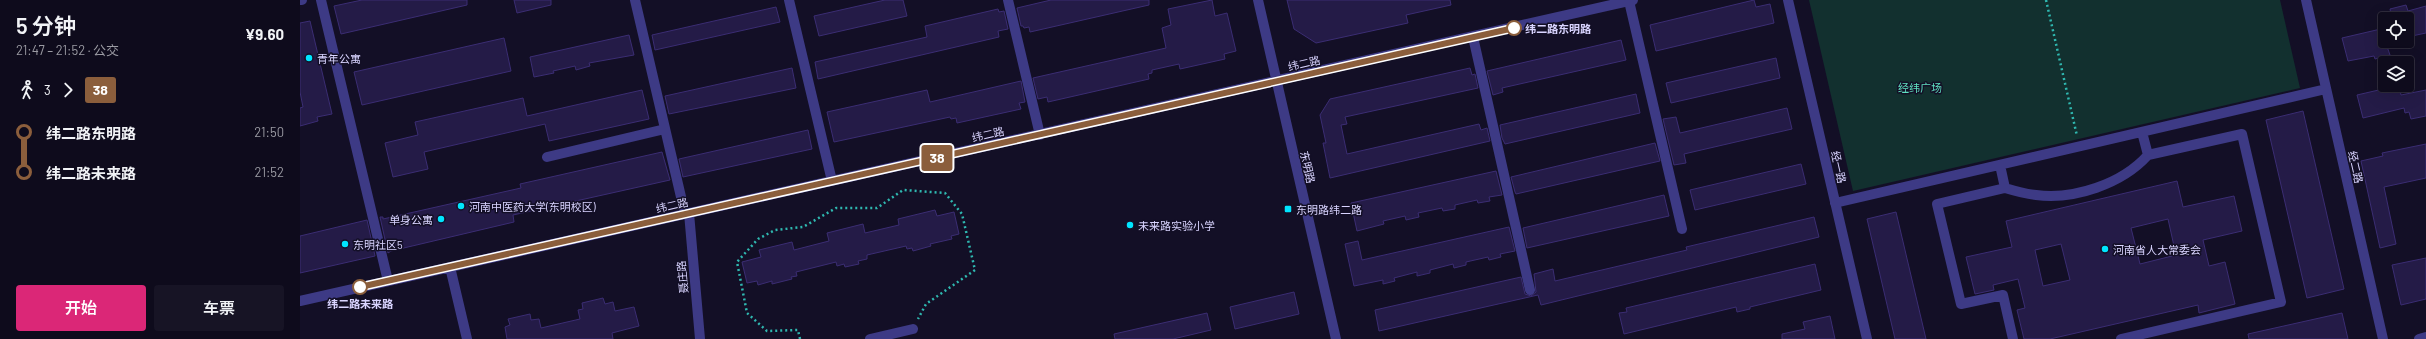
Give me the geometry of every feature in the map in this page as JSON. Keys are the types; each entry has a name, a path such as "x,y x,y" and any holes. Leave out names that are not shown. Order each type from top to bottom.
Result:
{"street":[{"path":"321,0 388,281"},
{"name":"聂庄路","path":"635,0 665,129 687,214 700,339"},
{"path":"789,0 832,181"},
{"path":"1008,0 1040,134"},
{"name":"东明路","path":"1258,0 1336,339"},
{"path":"1631,0 1682,229"},
{"name":"纬二路","path":"300,301 1473,37 1631,0"},
{"name":"经一路","path":"1788,0 1867,339"},
{"name":"经二路","path":"2306,0 2383,339"},
{"path":"1473,37 1530,290"},
{"path":"1835,203 2326,89"},
{"path":"547,157 665,129"},
{"path":"2142,132 2148,155"},
{"path":"2013,339 2003,295 1961,304 1937,204 2005,188 2036,196 2059,195 2090,190 2116,181 2136,169 2148,155 2242,134 2281,302 2121,339"},
{"path":"2000,164 2005,188"},
{"path":"450,267 467,339"},
{"path":"870,339 913,329"},
{"path":"2419,339 2426,337"}],"path":[{"path":"2046,0 2079,146"},
{"path":"800,339 798,330 767,331 747,313 737,262 758,239 775,230 803,227 836,208 877,208 903,190 946,193 962,214 975,270 926,304 913,329"}],"green space":[{"name":"经纬广场","path":"1809,0 2280,0 2300,88 1853,191"}],"building":[{"path":"362,0 467,0 467,5 341,34 334,6"},
{"path":"514,0 551,0 551,5 517,13"},
{"path":"885,0 903,0 907,16 819,36 814,16"},
{"path":"1051,0 1149,0 1149,5 1030,32 1029,27 1024,28 1021,26 1017,8"},
{"path":"1212,0 1215,16 1227,13 1236,51 1224,54 1225,59 1180,69 1179,64 1152,70 1152,73 1148,74 1149,79 1048,102 1047,97 1038,99 1033,78 1166,48 1162,28 1171,25 1168,9"},
{"path":"1287,0 1450,0 1451,5 1406,15 1408,23 1316,43 1294,29"},
{"path":"1754,0 1756,7 1770,4 1774,23 1656,51 1650,25"},
{"path":"2406,5 2408,11 2426,6 2426,33 2414,36 2414,12 2391,12 2390,9"},
{"path":"776,7 780,22 655,50 652,35"},
{"path":"998,9 999,12 1004,11 1008,29 998,31 999,37 818,79 815,62 927,37 925,26"},
{"name":"青年公寓","path":"310,21 332,114 317,117 318,121 300,126 300,108 303,107 300,92 300,23"},
{"path":"2378,30 2378,48 2388,48 2390,55 2378,56 2378,58 2375,59 2374,56 2348,61 2342,38"},
{"path":"629,35 634,55 589,63 590,66 576,70 575,66 553,71 554,73 534,77 530,57"},
{"path":"504,38 511,71 362,105 354,72"},
{"path":"1621,40 1626,60 1502,88 1503,92 1493,95 1487,71"},
{"path":"1776,58 1780,78 1671,103 1666,83"},
{"path":"792,68 796,88 669,114 665,96"},
{"path":"1470,68 1472,75 1475,74 1478,88 1345,117 1347,124 1341,125 1347,154 1479,124 1481,130 1487,128 1490,141 1330,178 1323,143 1326,143 1320,115 1330,99"},
{"path":"1021,81 1025,102 1019,103 1021,109 957,123 956,118 951,119 950,117 834,142 827,112 927,90 930,102"},
{"path":"642,90 649,119 549,141 545,124 424,152 428,169 393,177 385,143 418,135 415,122 523,98 527,116"},
{"path":"2378,90 2378,92 2400,92 2401,95 2426,90 2426,116 2411,119 2409,112 2405,113 2404,108 2363,118 2357,95"},
{"path":"1636,94 1640,113 1505,144 1502,138 1500,125"},
{"path":"1787,108 1792,129 1684,154 1686,163 1674,165 1663,119 1676,117 1680,133"},
{"path":"2303,111 2344,289 2307,298 2266,120"},
{"path":"808,130 812,149 683,177 679,159"},
{"path":"1655,143 1660,161 1516,194 1515,192 1511,177"},
{"path":"2426,144 2426,178 2384,187 2396,244 2380,248 2361,161 2383,156 2382,153"},
{"path":"662,152 670,180 513,215 514,222 391,251 388,253 380,217 383,217 383,219 521,188 520,184"},
{"path":"1801,164 1806,184 1695,210 1690,190"},
{"path":"1496,171 1502,195 1489,197 1490,201 1478,203 1477,200 1455,205 1455,209 1443,211 1442,208 1418,213 1419,217 1406,220 1405,216 1383,221 1384,224 1357,231 1351,203"},
{"path":"2177,181 2183,207 2234,196 2242,231 2203,240 2209,266 2225,262 2235,304 2199,313 2198,305 2050,339 2024,339 2017,310 2025,308 2018,279 1993,285 1994,290 1975,294 1966,257 2012,247 2006,221","holes":["2168,219 2176,255 2140,264 2131,228","2061,244 2070,280 2043,286 2035,250"]},
{"path":"1664,195 1669,216 1527,248 1523,228"},
{"path":"935,210 937,216 954,212 959,234 951,236 952,239 930,244 931,246 913,251 912,248 907,249 906,246 867,255 867,259 858,261 859,264 845,267 844,264 837,266 836,262 796,272 797,276 791,277 792,279 772,284 772,281 758,285 757,281 747,283 742,262 761,257 759,250 792,242 794,250 829,241 827,233 863,224 865,233 899,225 898,219"},
{"path":"1896,212 1926,339 1895,339 1867,219"},
{"path":"1814,217 1819,237 1541,305 1538,295 1379,331 1375,310 1521,277 1525,294 1531,296 1536,292 1534,274 1553,269 1555,281 1687,250 1686,247"},
{"name":"东明社区5","path":"367,220 375,256 300,273 300,236"},
{"path":"1509,227 1515,251 1500,254 1501,257 1489,260 1488,257 1466,262 1466,265 1454,268 1453,264 1430,270 1430,273 1417,276 1417,272 1394,278 1395,281 1383,284 1383,280 1354,286 1345,244 1358,241 1362,260"},
{"path":"2426,258 2426,299 2401,305 2392,265"},
{"path":"1815,264 1821,290 1750,307 1750,309 1737,312 1736,307 1624,334 1619,313 1627,312 1626,308"},
{"path":"1294,292 1299,314 1235,329 1230,307"},
{"path":"603,298 605,304 613,302 615,311 634,307 639,326 612,333 613,339 507,339 505,327 510,325 508,319 530,314 531,320 539,319 541,328 580,319 578,310 583,309 582,303"},
{"path":"1207,313 1211,330 1173,339 1115,339 1114,334"},
{"path":"2342,313 2348,339 2249,339 2248,334"},
{"path":"1830,316 1835,339 1782,339 1782,334 1805,329 1803,322"}],"bus line":[{"name":"38","path":"360,287 1514,28"}],"place":[{"name":"纬二路东明路","path":"1514,28"},
{"name":"青年公寓","path":"309,58"},
{"name":"河南中医药大学(东明校区)","path":"461,206"},
{"name":"东明路纬二路","path":"1288,209"},
{"name":"单身公寓","path":"441,219"},
{"name":"未来路实验小学","path":"1130,225"},
{"name":"东明社区5","path":"345,244"},
{"name":"河南省人大常委会","path":"2105,249"},
{"name":"纬二路未来路","path":"360,287"}]}
